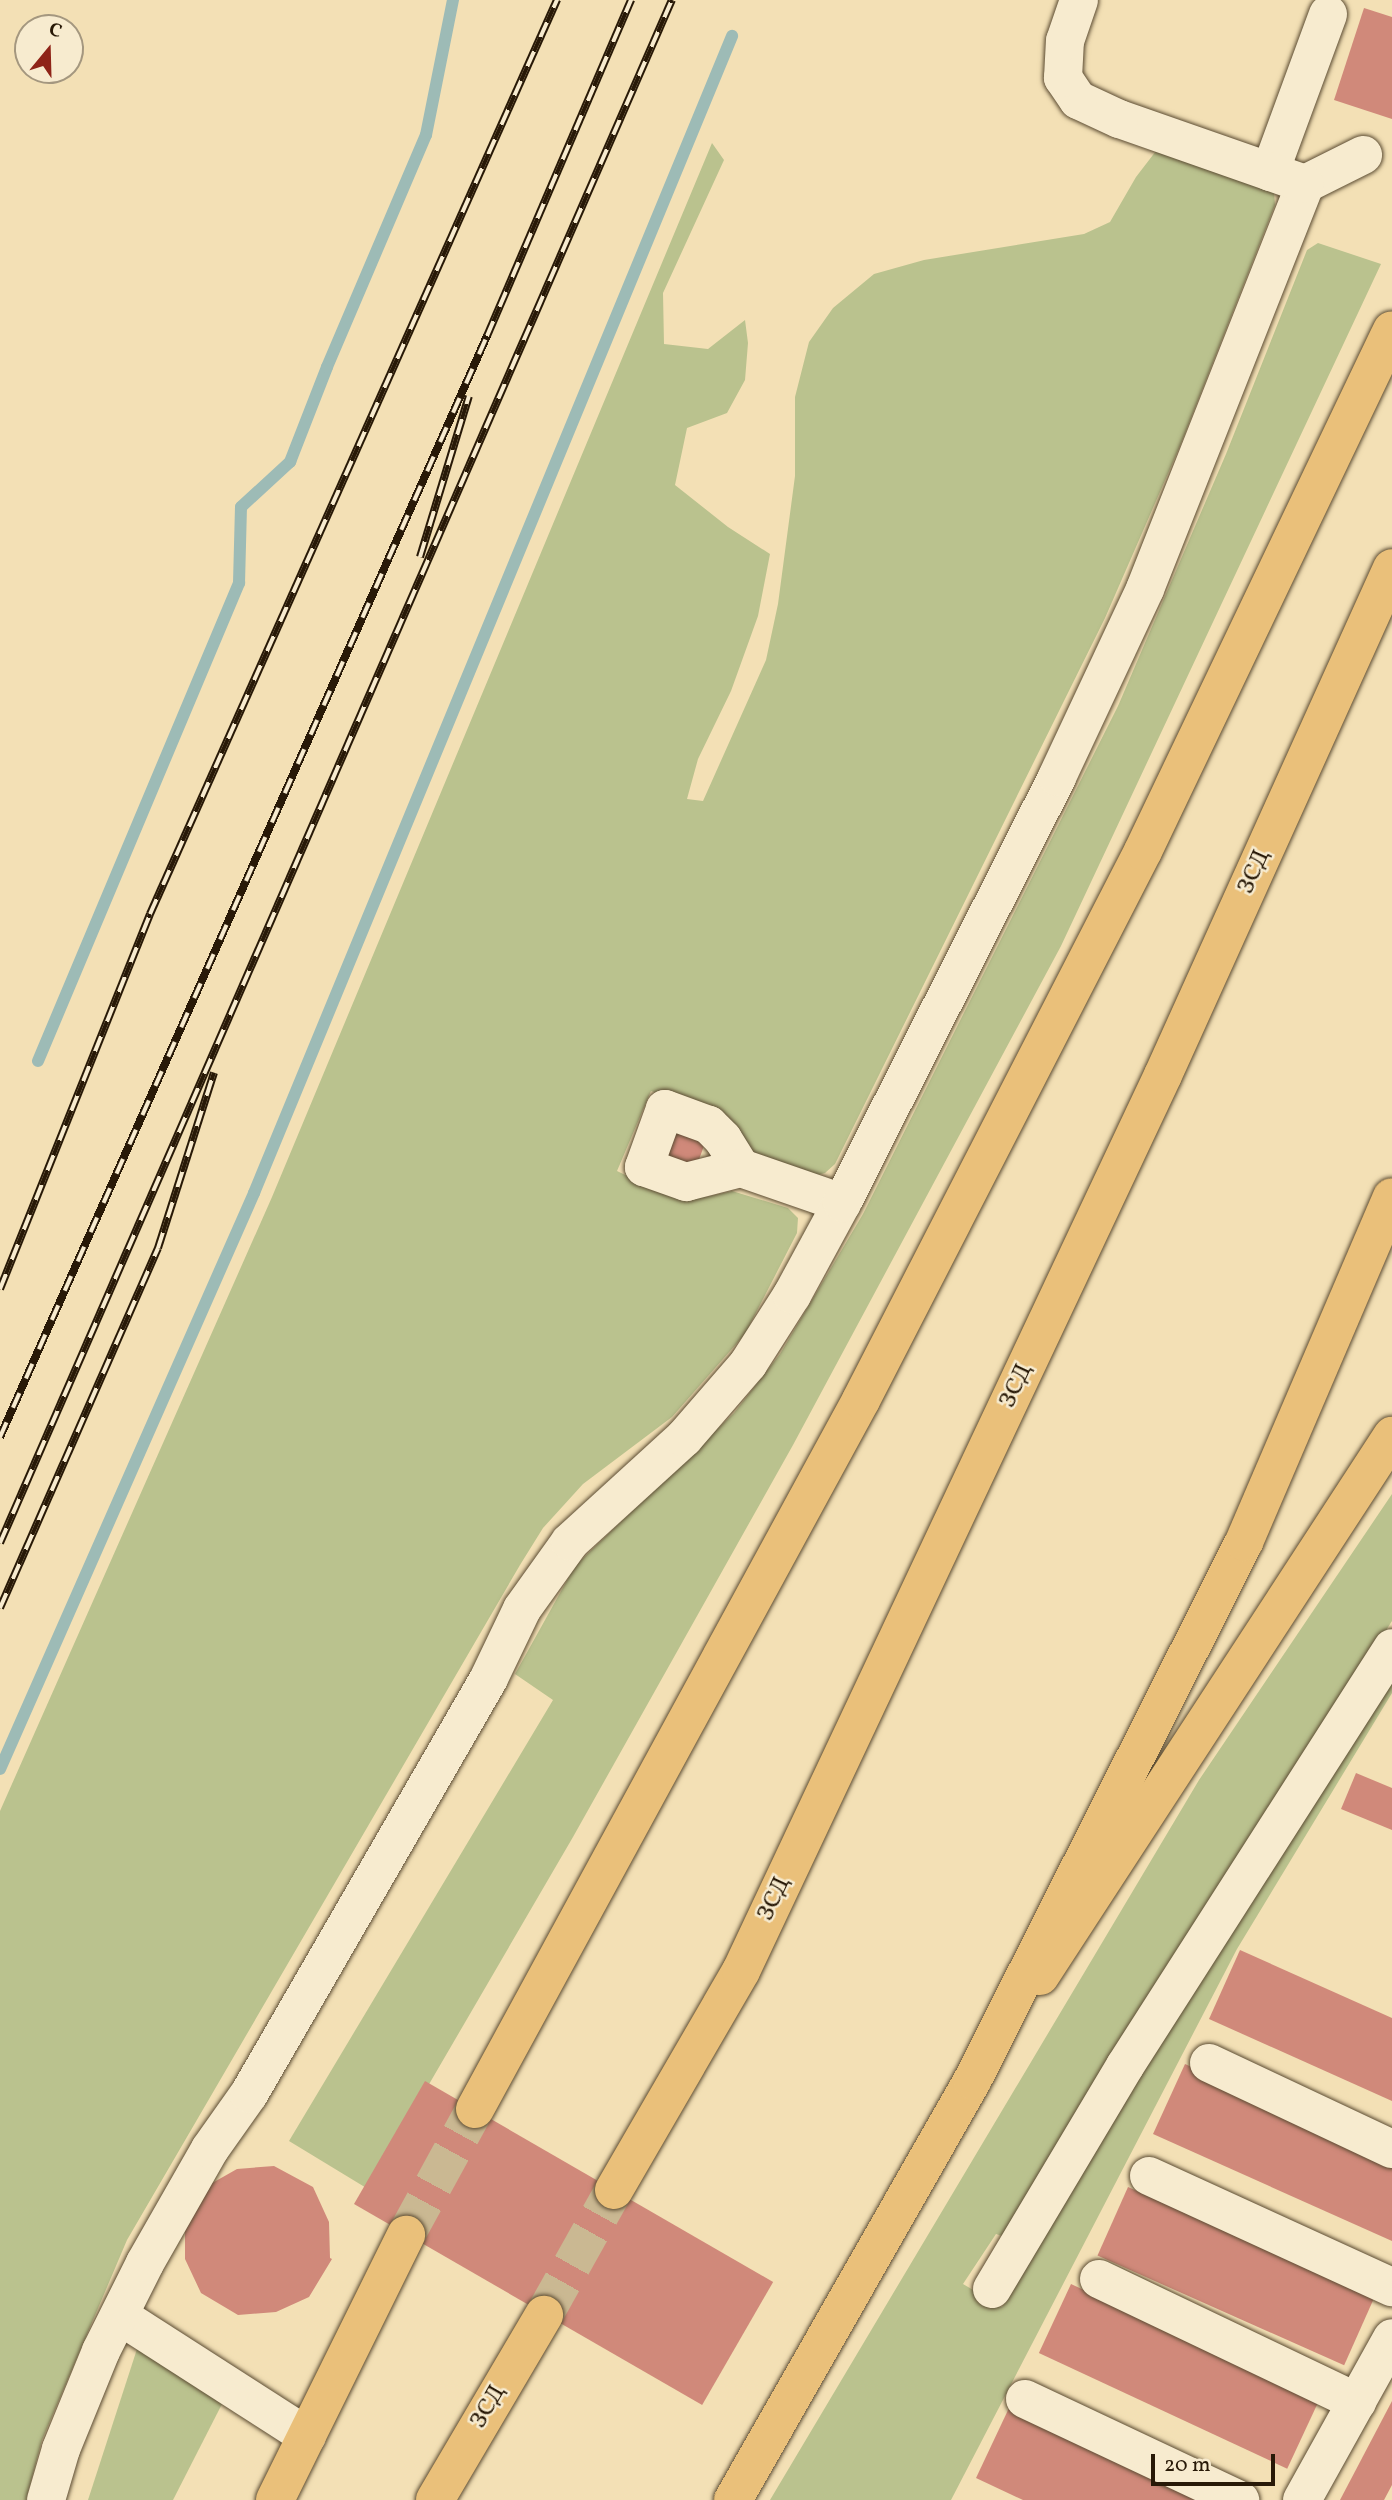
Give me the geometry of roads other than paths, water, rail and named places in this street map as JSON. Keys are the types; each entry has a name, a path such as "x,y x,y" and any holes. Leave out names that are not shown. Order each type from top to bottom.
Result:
{"main road":[{"path":"475,2109 861,1400 1143,851 1392,330"},
{"name":"ЗСД","path":"614,2190 741,1971 1163,1075 1392,568"},
{"path":"733,2500 972,2081 1244,1542 1392,1197"},
{"path":"972,2081 1392,1436"},
{"path":"275,2500 406,2235"},
{"name":"ЗСД","path":"435,2500 544,2315"}],"lane":[{"path":"1079,0 1065,41 1063,78 1079,100 1119,120 1288,178 1363,155"},
{"path":"46,2500 61,2448 101,2351 145,2263 210,2149 250,2094 489,1678 522,1609 570,1542 684,1438 748,1364 792,1295 842,1203 1057,778 1146,589 1288,178 1328,14"},
{"path":"741,1168 842,1203"},
{"path":"992,2289 1125,2066 1392,1648"},
{"path":"1209,2063 1392,2149"},
{"path":"1149,2176 1392,2287"},
{"path":"1099,2279 1357,2402"},
{"path":"120,2316 307,2435"},
{"path":"1302,2500 1392,2338"},
{"path":"1025,2399 1240,2500"}],"waterway":[{"path":"38,1061 239,583 241,507 290,462 327,367 426,135 453,0"},
{"path":"0,1769 254,1193 732,36"}],"tunnel":[{"path":"406,2235 475,2109"},
{"path":"544,2315 614,2190"}],"railway":[{"path":"0,1289 150,914 557,0"},
{"path":"0,1437 487,336 631,0"},
{"path":"0,1543 672,0"},
{"path":"420,557 469,396"},
{"path":"0,1608 158,1248 214,1073"}]}
